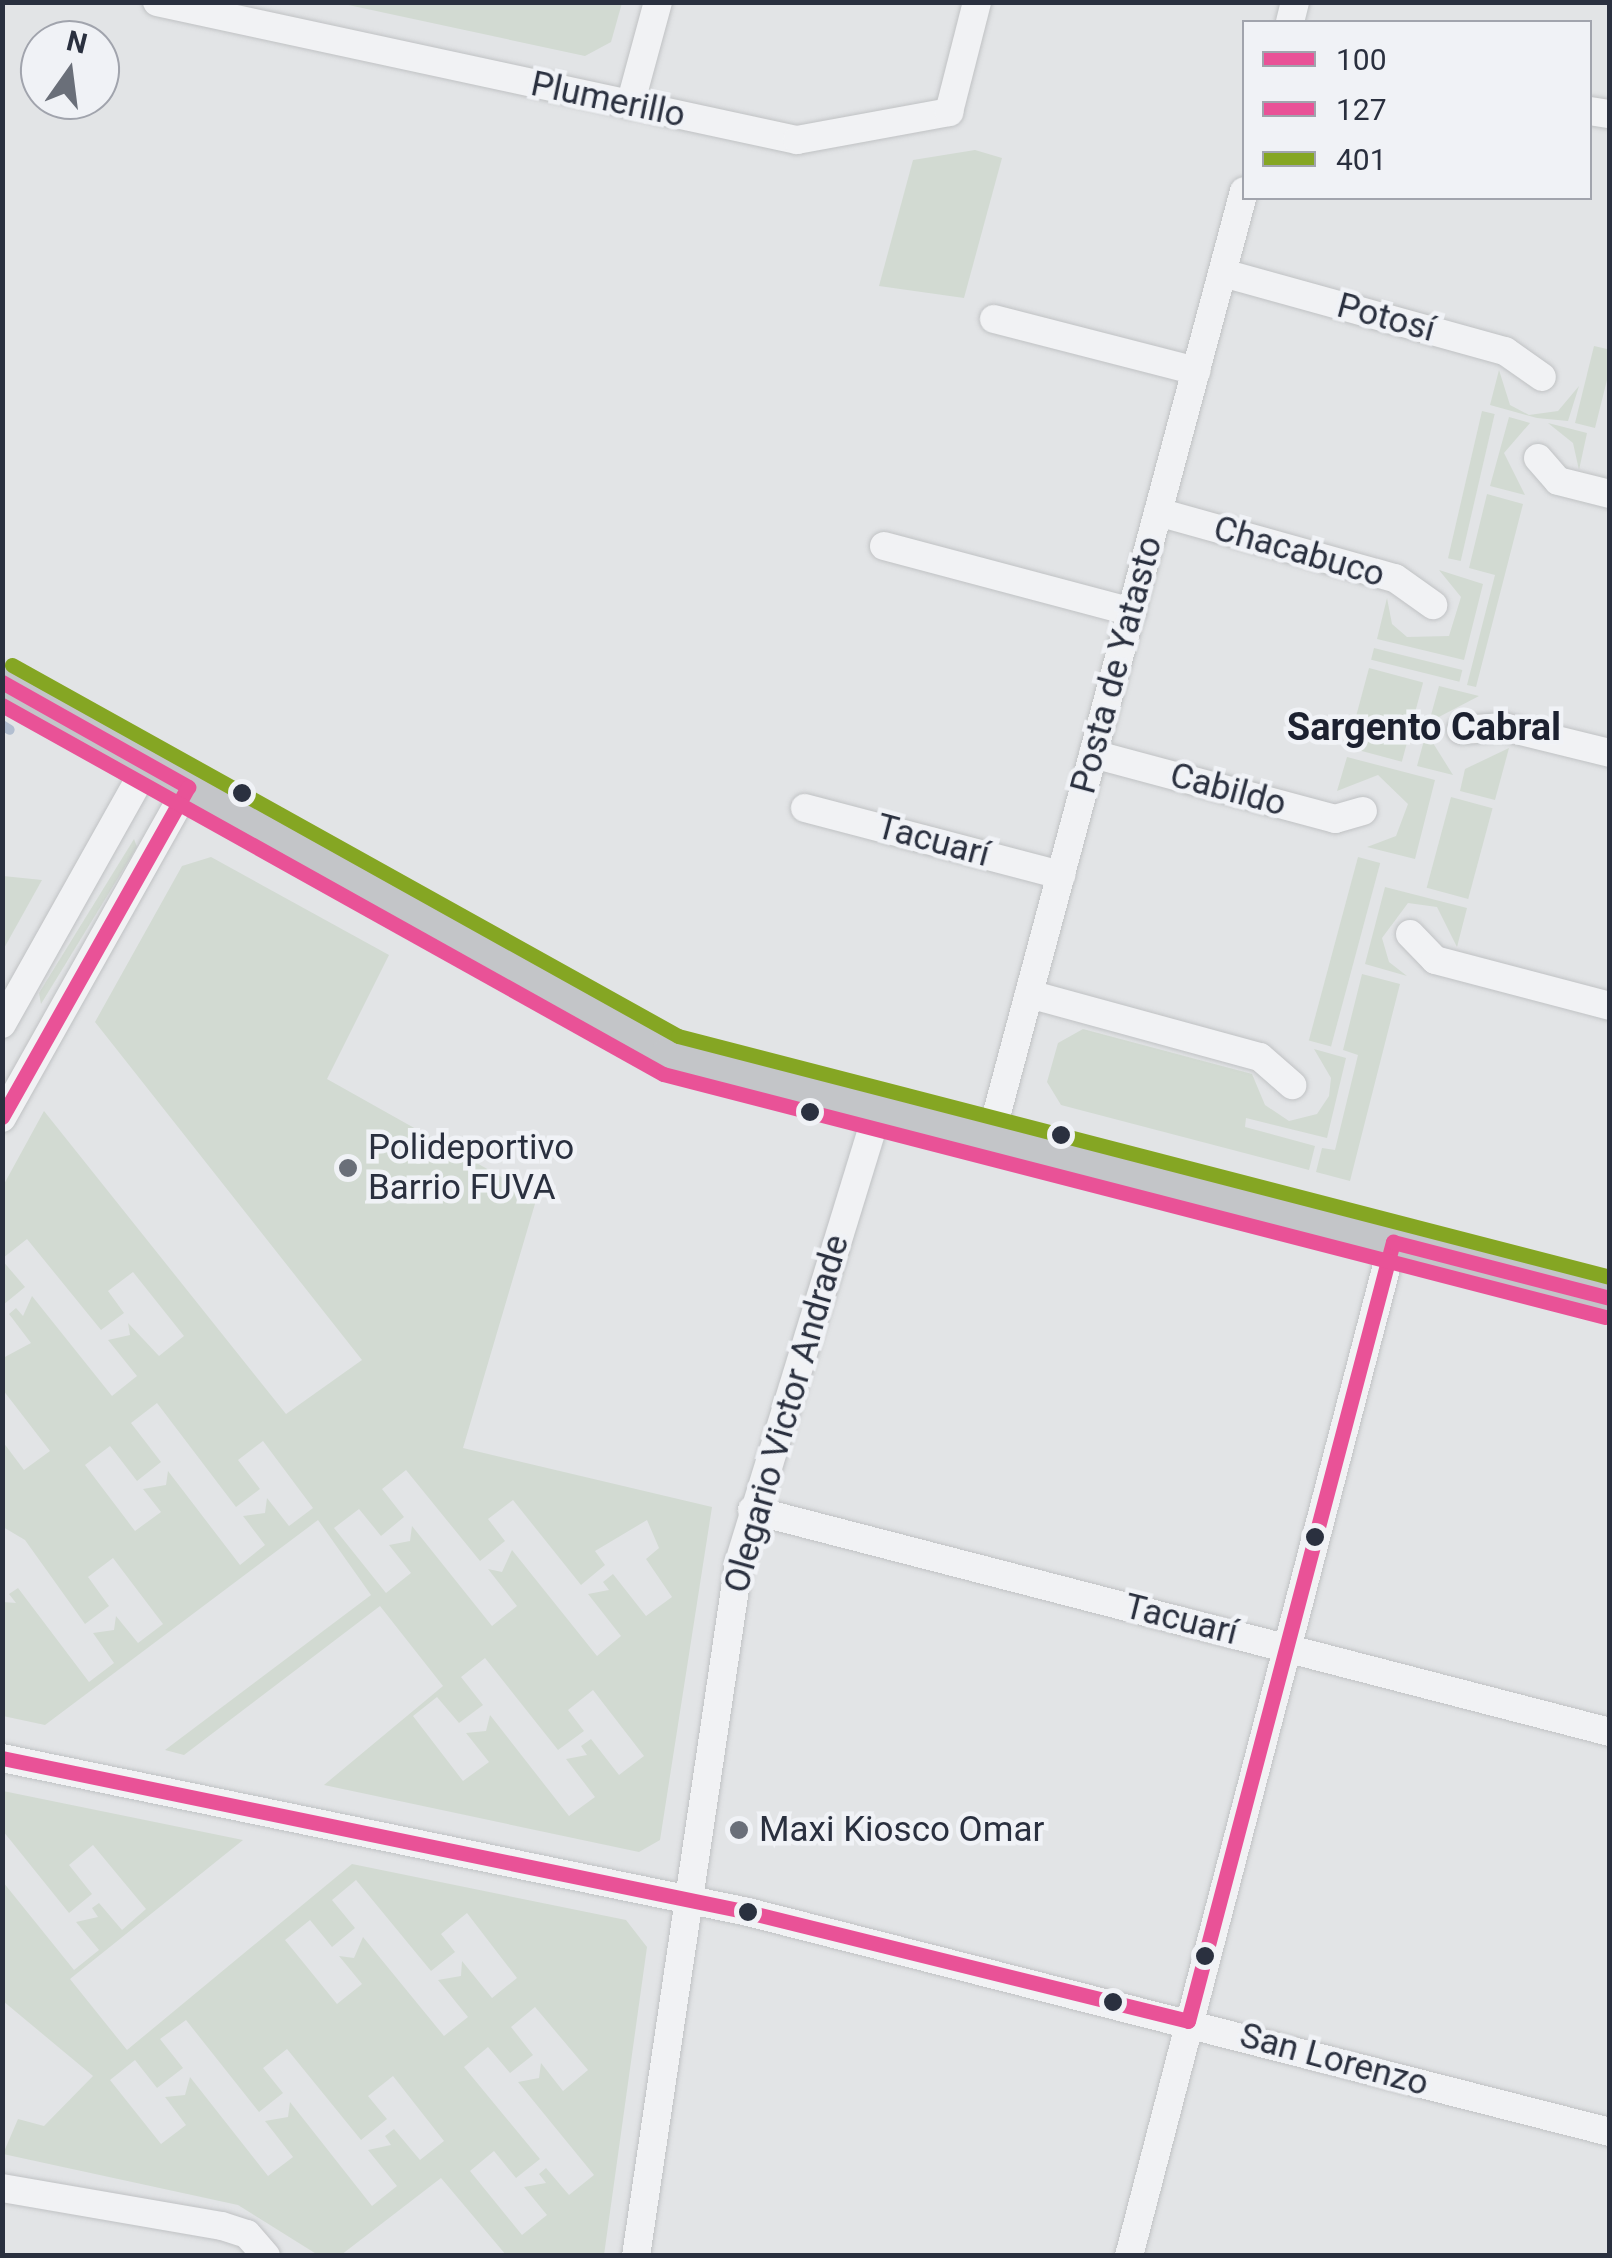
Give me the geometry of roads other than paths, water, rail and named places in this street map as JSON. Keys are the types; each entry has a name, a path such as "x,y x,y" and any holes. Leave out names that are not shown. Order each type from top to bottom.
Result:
{"main road":[{"path":"2,682 646,1046 878,1111 1610,1298"}],"street":[{"name":"Plumerillo","path":"157,2 797,140 930,120 949,112 977,2"},
{"path":"630,106 658,2"},
{"name":"Posta de Yatasto","path":"990,1139 1242,198"},
{"name":"Potosí","path":"1222,273 1505,351 1542,378"},
{"path":"994,319 1196,371"},
{"path":"1538,458 1558,481 1610,494"},
{"name":"Chacabuco","path":"1158,512 1395,578 1433,604"},
{"path":"884,546 1132,612"},
{"path":"1461,730 1504,727 1610,754"},
{"name":"Cabildo","path":"1093,754 1335,818 1363,811"},
{"path":"51,1030 7,1017 148,764"},
{"path":"2,1118 188,787"},
{"name":"Tacuarí","path":"804,808 1061,875"},
{"path":"1410,934 1435,960 1610,1006"},
{"path":"1029,994 1260,1057 1292,1085"},
{"name":"Olegario Victor Andrade","path":"636,2256 688,1900 752,1510 878,1111"},
{"path":"1128,2256 1393,1242"},
{"name":"Tacuarí","path":"752,1510 1610,1732"},
{"name":"San Lorenzo","path":"2,1758 688,1900 1188,2021 1610,2132"},
{"path":"2,2188 222,2226 264,2252"}],"waterway":[{"path":"2,725 10,730"}],"place":[{"name":"Polideportivo Barrio FUVA","path":"348,1168"},
{"name":"Maxi Kiosco Omar","path":"739,1830"}],"district":[{"name":"Sargento Cabral","path":"1424,728"}]}
